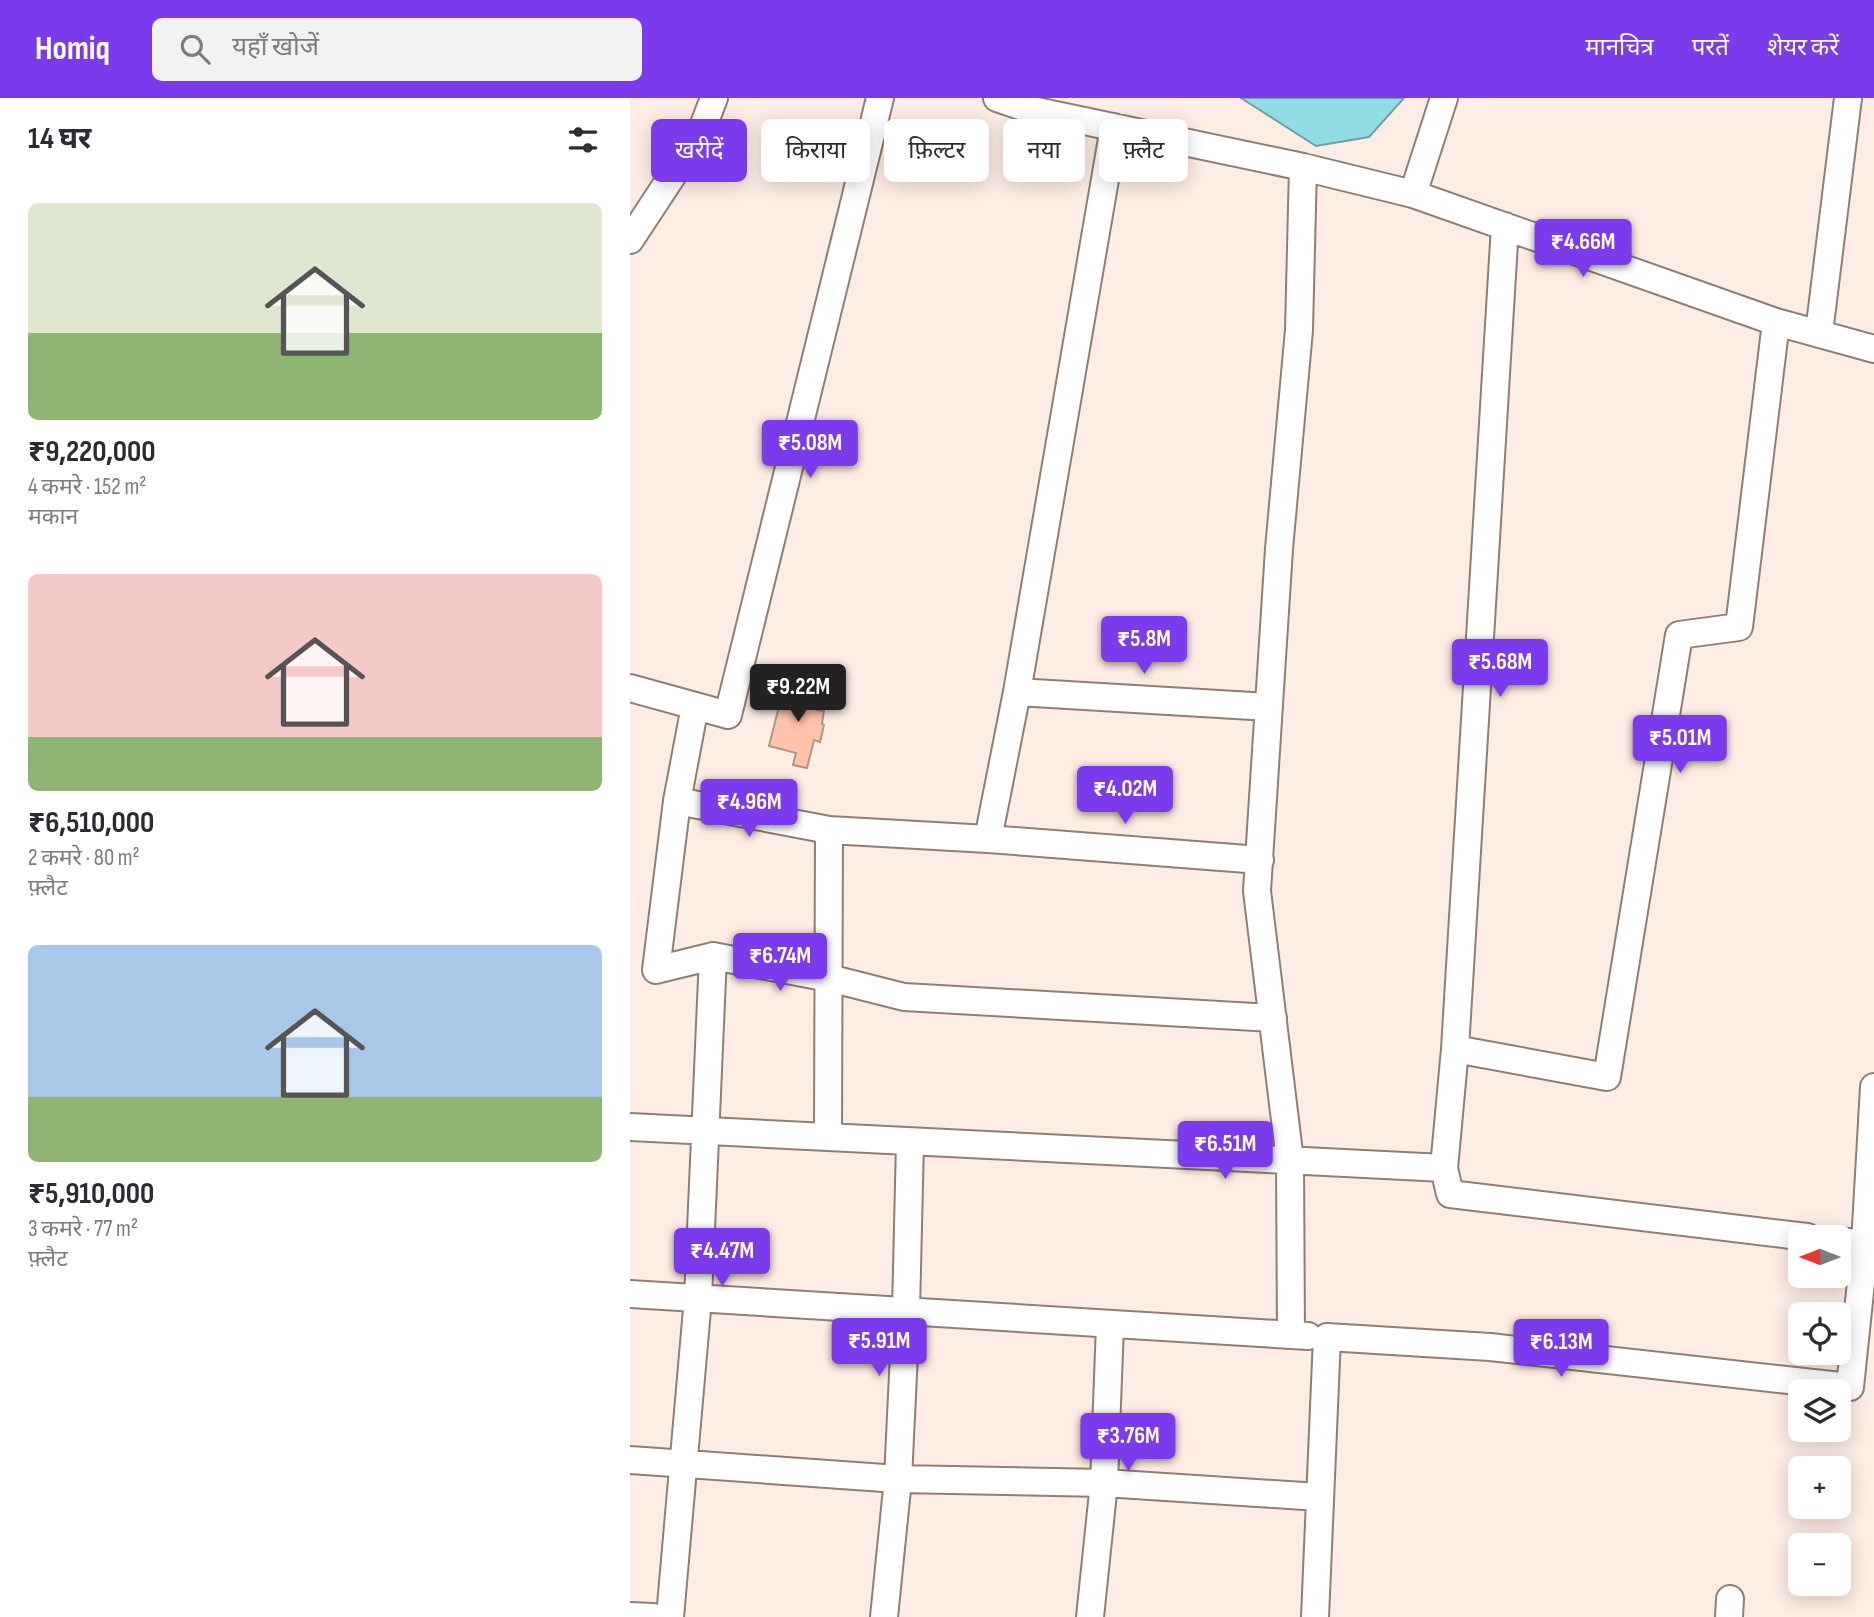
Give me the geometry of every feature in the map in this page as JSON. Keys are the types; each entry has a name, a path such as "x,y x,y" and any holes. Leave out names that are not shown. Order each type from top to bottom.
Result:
{"street":[{"path":"630,240 701,132 714,98"},
{"path":"630,688 728,715 880,98"},
{"path":"997,98 1032,110 1099,124"},
{"path":"1413,194 1444,98"},
{"path":"1819,333 1848,98"},
{"path":"1188,143 1413,194 1776,322 1874,349"},
{"path":"1292,1335 1290,1161 1257,891 1279,549 1298,330 1303,167"},
{"path":"988,839 1017,692 1105,182"},
{"path":"1505,226 1455,1049 1444,1168 1450,1194 1788,1235"},
{"path":"1455,1049 1607,1077 1679,635 1739,627 1776,322"},
{"path":"1017,692 1269,707"},
{"path":"695,706 677,801 656,970 713,956 829,978 904,997 1273,1018"},
{"path":"677,801 829,830 1259,860"},
{"path":"828,1137 829,830"},
{"path":"670,1617 698,1297 713,956"},
{"path":"1852,1243 1874,1087"},
{"path":"630,1127 1444,1168"},
{"path":"884,1617 898,1479 910,1142"},
{"path":"630,1294 1490,1347 1850,1387 1851,1288"},
{"path":"1090,1617 1104,1483 1110,1325"},
{"path":"1315,1617 1327,1338"},
{"path":"630,1460 898,1479 1104,1483 1320,1497"},
{"path":"630,1616 653,1617"}],"water":[{"path":"1241,98 1404,98 1369,137 1316,146"}],"building":[{"path":"784,686 821,694 817,710 824,711 824,725 820,742 814,740 807,768 793,765 796,753 769,746"}]}
